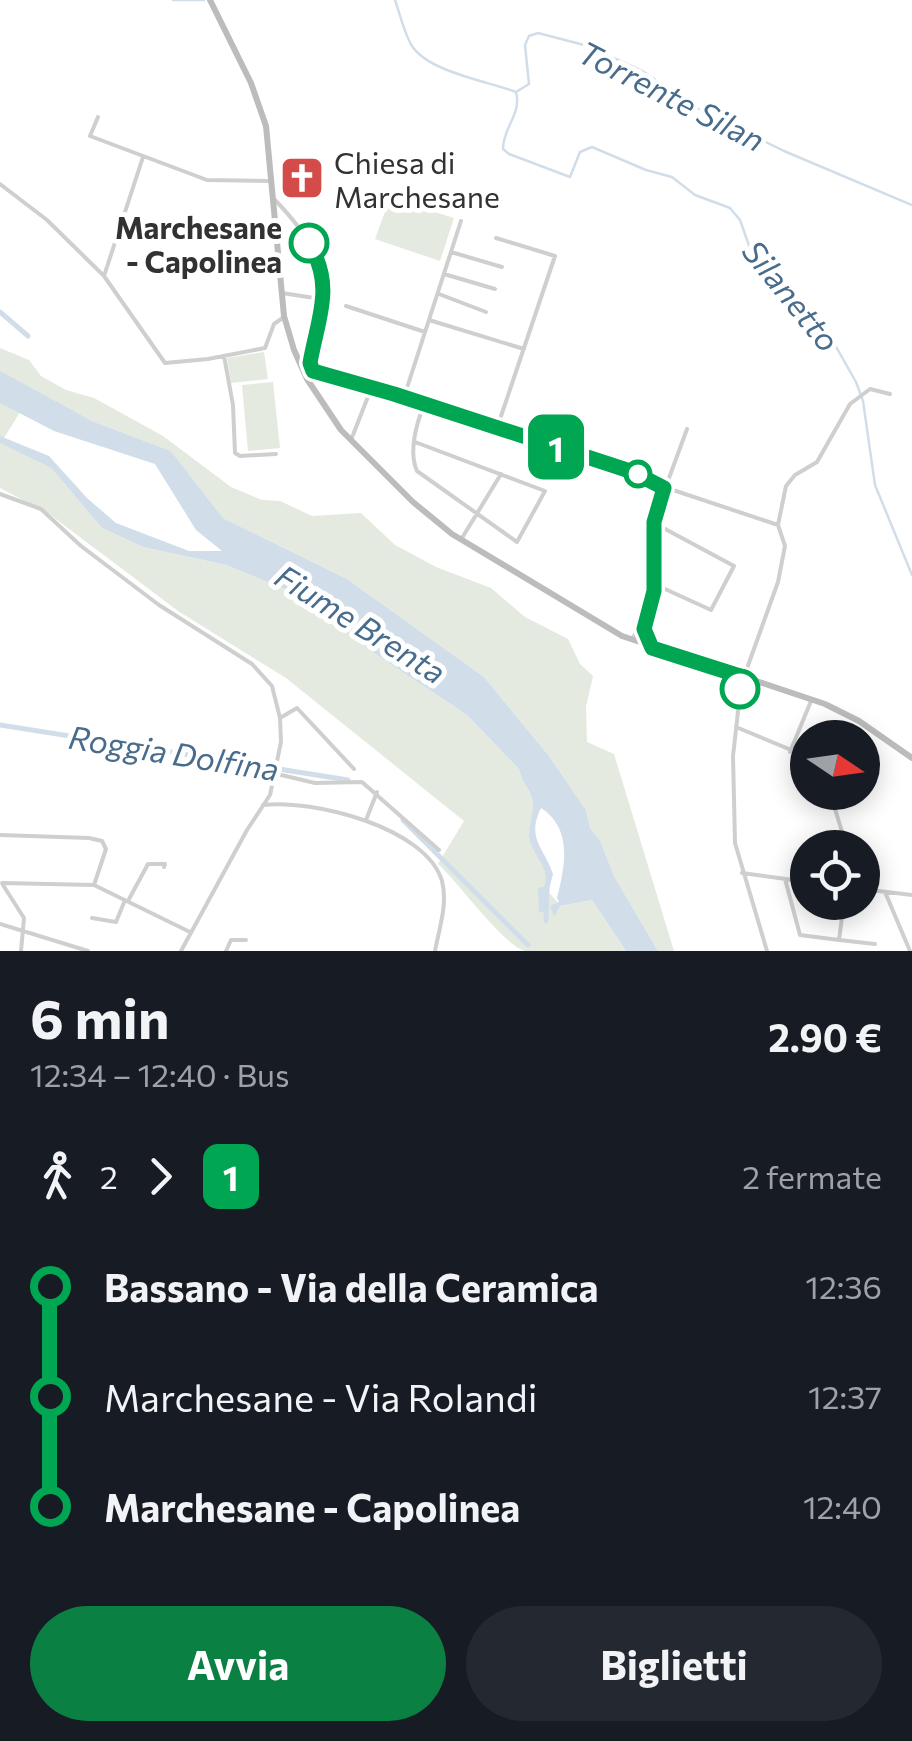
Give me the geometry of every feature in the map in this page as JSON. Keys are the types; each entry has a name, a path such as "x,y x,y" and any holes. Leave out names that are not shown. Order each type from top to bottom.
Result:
{"main road":[{"path":"210,0 260,105 266,126 284,316 294,350 318,396 352,440 414,502 462,539 633,641 812,699 859,721 912,758"}],"street":[{"path":"98,116 90,136 207,180 272,180"},
{"path":"104,276 143,156"},
{"path":"0,184 47,220 104,276 165,363 264,348 274,324 284,316"},
{"path":"274,200 317,257 323,274 324,300 310,363 318,396"},
{"path":"404,397 461,221"},
{"path":"496,238 555,256 497,428"},
{"path":"451,252 502,268"},
{"path":"444,274 496,289"},
{"path":"282,293 324,300"},
{"path":"438,294 486,312"},
{"path":"346,306 425,332"},
{"path":"429,320 524,349"},
{"path":"224,356 233,405 235,453 276,454"},
{"path":"313,371 633,472 664,488 778,526"},
{"path":"352,440 372,387"},
{"path":"766,951 735,842 732,756 743,677 763,630 781,570 785,546 778,526 786,486 795,475 817,462 836,424 860,394 870,389 890,394"},
{"path":"415,442 545,491 518,542 416,471 415,442 424,404"},
{"path":"633,641 642,638 654,584 654,522 687,429"},
{"path":"462,539 501,474"},
{"path":"0,494 40,509 81,546 159,605 252,664 272,686 280,718 277,770 268,798 182,951"},
{"path":"654,522 734,566 711,610 654,584"},
{"path":"633,641 650,604"},
{"path":"644,629 652,648"},
{"path":"803,720 812,699"},
{"path":"280,718 297,708 354,769"},
{"path":"736,727 790,752"},
{"path":"277,770 315,783 362,782 439,850"},
{"path":"366,822 377,792"},
{"path":"268,798 366,822 395,833 414,846 438,872 444,906 435,951"},
{"path":"263,805 280,803"},
{"path":"0,835 99,839 106,848 94,885"},
{"path":"92,918 116,922 148,864 158,862 164,867"},
{"path":"742,873 790,879"},
{"path":"786,878 800,935 875,944"},
{"path":"1,882 94,885 190,932"},
{"path":"1,882 22,912 21,951"},
{"path":"880,891 912,895"},
{"path":"884,892 910,951"},
{"path":"839,940 842,920"},
{"path":"0,924 88,951"},
{"path":"226,951 231,940 246,940"}],"shaded area":[{"path":"390,198 454,218 440,261 375,239"},
{"path":"0,348 29,360 41,376 66,390 94,398 163,436 231,487 262,500 280,501 312,516 361,513 395,545 436,567 491,588 525,617 568,639 580,664 593,676 586,707 587,742 614,754 674,951 658,951 614,876 600,840 590,828 586,810 549,756 484,677 347,579 223,518 171,451 92,421 33,391 1,443 51,468 102,528 143,547 226,565 290,591 467,715 519,769 532,800 530,836 544,868 544,887 561,906 592,900 626,951 525,951 516,946 438,864 464,821 286,678 178,611 48,513 0,488"},
{"path":"264,352 268,379 231,383 227,358"},
{"path":"273,382 280,448 248,451 242,385"}],"water":[{"name":"Fiume Brenta","path":"0,371 92,421 171,451 223,518 347,579 484,677 549,756 586,810 590,828 600,840 614,876 658,951 626,951 592,900 560,906 554,917 550,906 559,902 564,849 558,826 541,808 536,835 553,874 548,893 544,890 549,905 547,913 539,912 538,888 544,887 545,874 530,841 531,795 519,769 467,715 290,591 226,565 143,547 102,528 51,468 0,443 0,436 49,456 116,523 189,551 222,551 196,530 155,464 54,431 0,403"}],"waterway":[{"path":"173,0 204,0"},
{"name":"Torrente Silan","path":"395,0 412,46 431,63 460,75 516,92 529,84 525,45 529,36 538,33 588,46 644,72 697,108 784,151 912,205"},
{"name":"Silanetto","path":"516,92 516,107 503,149 509,154 570,177 580,152 592,147 672,177 695,195 730,208 740,220 752,254 822,322 856,382 863,401 875,485 912,575"},
{"path":"0,312 28,336"},
{"name":"Roggia Dolfina","path":"0,725 348,780"},
{"name":"Roggia Dolfina","path":"403,820 528,945"},
{"path":"546,921 547,887"}],"bus line":[{"name":"1","path":"309,243 324,285 310,363 313,371 633,472 664,488 654,522 655,570 644,625 646,638 652,648 743,677 740,689"}],"place":[{"name":"Chiesa di Marchesane","path":"302,178"},
{"name":"Marchesane - Capolinea","path":"309,243"}]}
